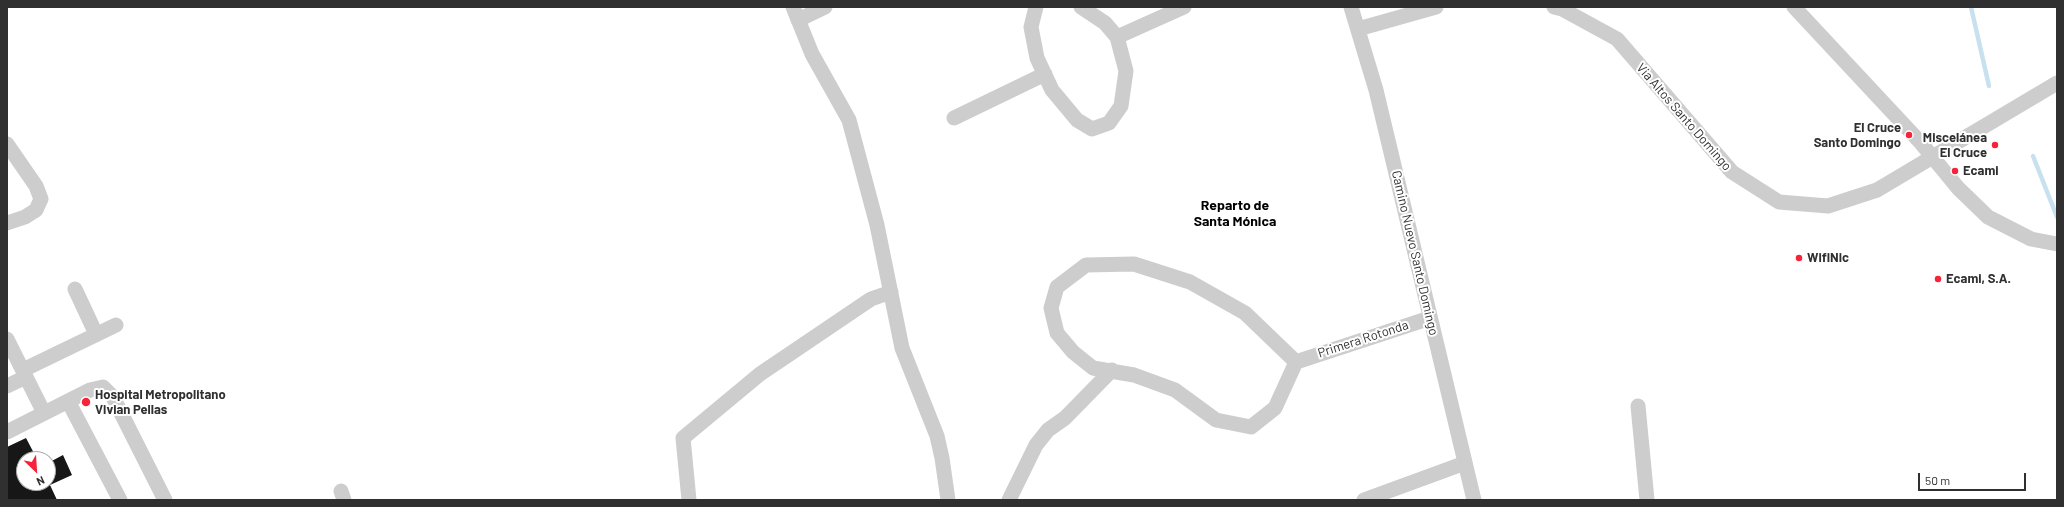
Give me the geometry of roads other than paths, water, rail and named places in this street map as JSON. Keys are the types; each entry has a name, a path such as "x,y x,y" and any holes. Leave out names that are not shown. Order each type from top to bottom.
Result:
{"street":[{"path":"825,7 795,13 812,54 850,120 877,225 902,348 937,436 942,458 948,500"},
{"path":"1036,7 1031,27 1037,58 1052,90 1077,120 1092,129 1109,123 1121,106 1126,71 1117,37 1105,23 1081,7"},
{"path":"1117,37 1184,7"},
{"name":"Camino Nuevo Santo Domingo","path":"1351,7 1376,90 1474,500"},
{"path":"1358,30 1436,7"},
{"name":"Via Altos Santo Domingo","path":"1554,7 1562,9 1616,40 1732,172 1779,202 1828,206 1877,190 2057,83"},
{"path":"1794,7 1933,158 1958,188 1988,217 2031,239 2057,244"},
{"path":"954,118 1045,74"},
{"path":"7,144 36,186 41,199 36,210 25,217 7,223"},
{"path":"1134,264 1190,282 1245,314 1296,362 1275,408 1251,427 1216,420 1175,390 1134,375 1112,370 1093,368 1072,352 1057,333 1051,308 1057,287 1086,265 1134,264"},
{"path":"75,289 96,334"},
{"path":"688,500 683,438 760,374 871,299 891,292"},
{"name":"Primera Rotonda","path":"1296,362 1430,318"},
{"path":"7,386 24,374 96,334 116,325"},
{"path":"7,339 44,413"},
{"path":"1009,500 1040,440 1048,430 1065,418 1112,370"},
{"path":"7,432 90,390 103,387 113,396 163,499"},
{"path":"68,401 120,500"},
{"path":"1638,406 1647,500"},
{"path":"1364,500 1465,463"}],"waterway":[{"path":"1971,7 1989,86"},
{"path":"2033,156 2057,217"}],"place":[{"name":"El Cruce Santo Domingo","path":"1909,135"},
{"name":"Miscelánea El Cruce","path":"1995,145"},
{"name":"Ecami","path":"1955,171"},
{"name":"WifiNic","path":"1799,258"},
{"name":"Ecami, S.A.","path":"1938,279"},
{"name":"Hospital Metropolitano Vivian Pellas","path":"86,402"}],"district":[{"name":"Reparto de Santa Mónica","path":"1235,214"}]}
